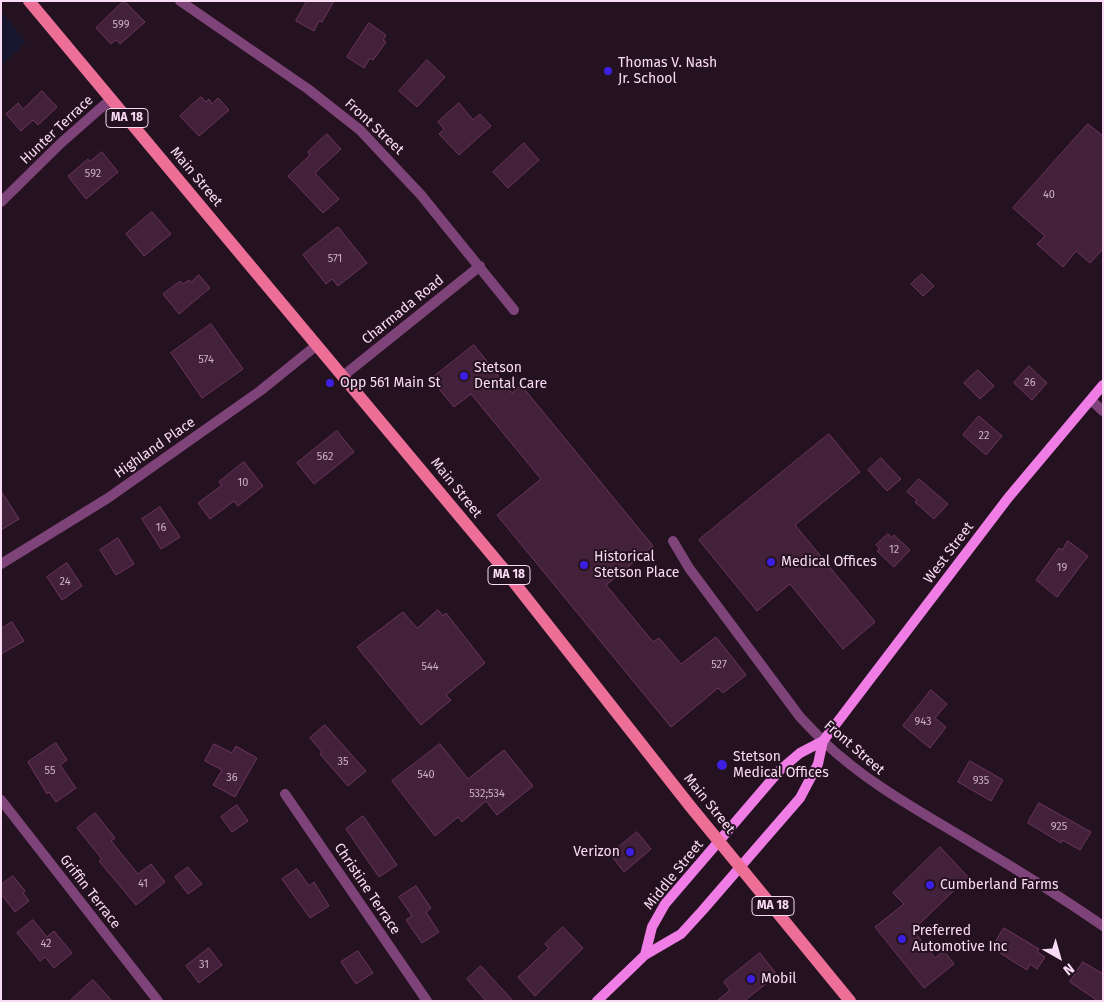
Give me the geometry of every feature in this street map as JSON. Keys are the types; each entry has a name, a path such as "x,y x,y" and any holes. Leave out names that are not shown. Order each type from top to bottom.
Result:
{"main road":[{"name":"Main Street","path":"29,1 502,567 719,841 850,1001"},
{"name":"West Street","path":"823,741 1008,498 1103,386"},
{"name":"Middle Street","path":"645,955 657,915 780,770 800,753 823,741"},
{"path":"596,1001 645,955 681,934 740,867 800,798 818,764 823,741"}],"street":[{"name":"Front Street","path":"180,1 308,89 360,130 406,177 514,310"},
{"name":"Hunter Terrace","path":"1,202 61,143 111,99"},
{"name":"Charmada Road","path":"343,376 480,266"},
{"name":"Highland Place","path":"1,564 108,498 260,391 317,345"},
{"path":"1091,400 1103,411"},
{"name":"Front Street","path":"673,542 694,575 800,717 850,766 879,787 1008,864 1103,926"},
{"name":"Christine Terrace","path":"285,794 427,1001"},
{"name":"Griffin Terrace","path":"1,800 158,1001"}],"shaded area":[{"path":"1,11 26,42 1,66"}],"building":[{"path":"124,1 145,22 120,44 116,40 111,44 96,28"},
{"path":"307,1 334,1 322,22 319,21 314,31 296,21"},
{"path":"369,23 386,35 383,40 386,42 373,60 370,58 364,68 347,57"},
{"path":"427,60 445,77 417,107 399,91"},
{"path":"42,91 57,107 38,125 33,120 21,131 6,114 18,103 23,109"},
{"path":"201,97 206,102 209,99 212,104 218,98 229,110 199,136 180,116"},
{"path":"459,103 473,120 480,114 491,126 459,155 439,134 444,129 438,122"},
{"path":"1088,124 1103,136 1103,249 1090,263 1076,251 1063,267 1037,244 1045,236 1013,208"},
{"path":"327,134 341,149 315,173 339,199 323,213 288,176 310,155 308,152"},
{"path":"524,143 539,160 508,188 493,172"},
{"path":"102,152 118,172 86,199 68,176 88,159 90,161"},
{"path":"152,212 171,234 144,256 126,234"},
{"path":"338,227 367,263 338,286 332,279 326,284 303,255"},
{"path":"922,274 934,286 923,296 911,284"},
{"path":"199,275 210,288 179,314 163,294 180,281 183,284 189,280 191,282"},
{"path":"211,324 243,369 202,398 171,353"},
{"name":"Historical Stetson Place","path":"474,345 512,393 521,385 653,546 606,585 653,642 659,638 681,664 716,637 746,675 723,693 718,688 671,727 497,515 541,479 471,394 454,407 431,379"},
{"path":"1029,366 1047,383 1032,400 1014,383"},
{"path":"978,370 994,386 980,399 964,383"},
{"path":"979,416 1002,436 986,455 963,435"},
{"path":"337,431 354,452 314,484 297,463"},
{"name":"Medical Offices","path":"829,434 860,472 795,525 875,622 843,649 790,584 757,611 699,540"},
{"path":"881,458 901,479 887,491 868,470"},
{"path":"244,462 263,486 238,506 234,501 210,519 198,503 222,485 219,482"},
{"path":"919,479 948,504 934,519 907,492"},
{"path":"1,491 19,519 1,530"},
{"path":"160,507 180,537 161,549 142,519"},
{"path":"888,534 892,538 894,535 910,550 894,567 877,551 880,549 876,545"},
{"path":"118,538 134,564 116,575 100,550"},
{"path":"1068,541 1088,556 1057,597 1036,580 1059,548 1062,550"},
{"path":"67,563 82,586 62,600 47,577"},
{"path":"438,610 443,616 446,613 485,663 446,695 451,700 421,725 357,647 403,612 417,628"},
{"path":"12,622 24,641 1,654 1,629"},
{"path":"931,690 947,704 935,718 946,727 930,748 903,726"},
{"path":"325,725 366,771 348,786 320,754 322,752 310,738"},
{"path":"56,743 67,760 60,765 76,788 56,802 49,792 47,794 28,762"},
{"path":"214,744 232,753 236,746 257,758 235,797 213,785 222,770 205,761"},
{"path":"440,744 468,779 504,750 533,786 497,815 486,801 462,822 458,817 435,836 392,781"},
{"path":"970,761 1003,780 991,801 958,782"},
{"path":"1039,803 1091,832 1080,850 1062,840 1061,843 1028,823"},
{"path":"237,805 248,821 232,832 221,817"},
{"path":"95,813 115,838 111,841 138,874 151,864 165,882 136,905 99,861 102,859 77,828"},
{"path":"363,816 397,865 379,877 346,829"},
{"name":"Verizon","path":"637,832 651,849 624,872 610,854"},
{"path":"940,847 968,877 913,930 935,958 944,951 954,964 924,988 875,927 904,904 893,893"},
{"path":"188,867 202,884 188,894 175,877"},
{"path":"297,869 309,886 314,882 329,906 310,918 282,879"},
{"path":"13,876 25,891 23,893 29,901 15,912 1,894 1,885"},
{"path":"416,886 431,908 426,912 439,932 422,943 406,920 412,916 399,897"},
{"path":"33,920 47,937 54,931 72,953 54,968 45,957 40,961 17,933"},
{"path":"563,927 583,948 535,996 518,977 549,948 545,944"},
{"path":"1004,928 1039,949 1037,952 1045,957 1037,969 1030,964 1027,970 992,948"},
{"path":"209,948 222,965 199,983 186,966"},
{"path":"358,951 373,973 356,984 341,962"},
{"path":"760,953 777,975 744,1001 717,1001 730,990 724,982"},
{"path":"1083,962 1103,974 1103,1001 1098,1001 1070,982"},
{"path":"481,966 513,1001 486,1001 467,979"},
{"path":"93,980 112,1001 70,1001"}],"place":[{"name":"Thomas V. Nash Jr. School","path":"608,71"},
{"name":"Stetson Dental Care","path":"464,376"},
{"name":"Opp 561 Main St","path":"330,383"},
{"name":"Medical Offices","path":"771,562"},
{"name":"Historical Stetson Place","path":"584,565"},
{"name":"Stetson Medical Offices","path":"722,765"},
{"name":"Verizon","path":"630,852"},
{"name":"Cumberland Farms","path":"930,885"},
{"name":"Preferred Automotive Inc","path":"902,939"},
{"name":"Mobil","path":"751,979"}]}
